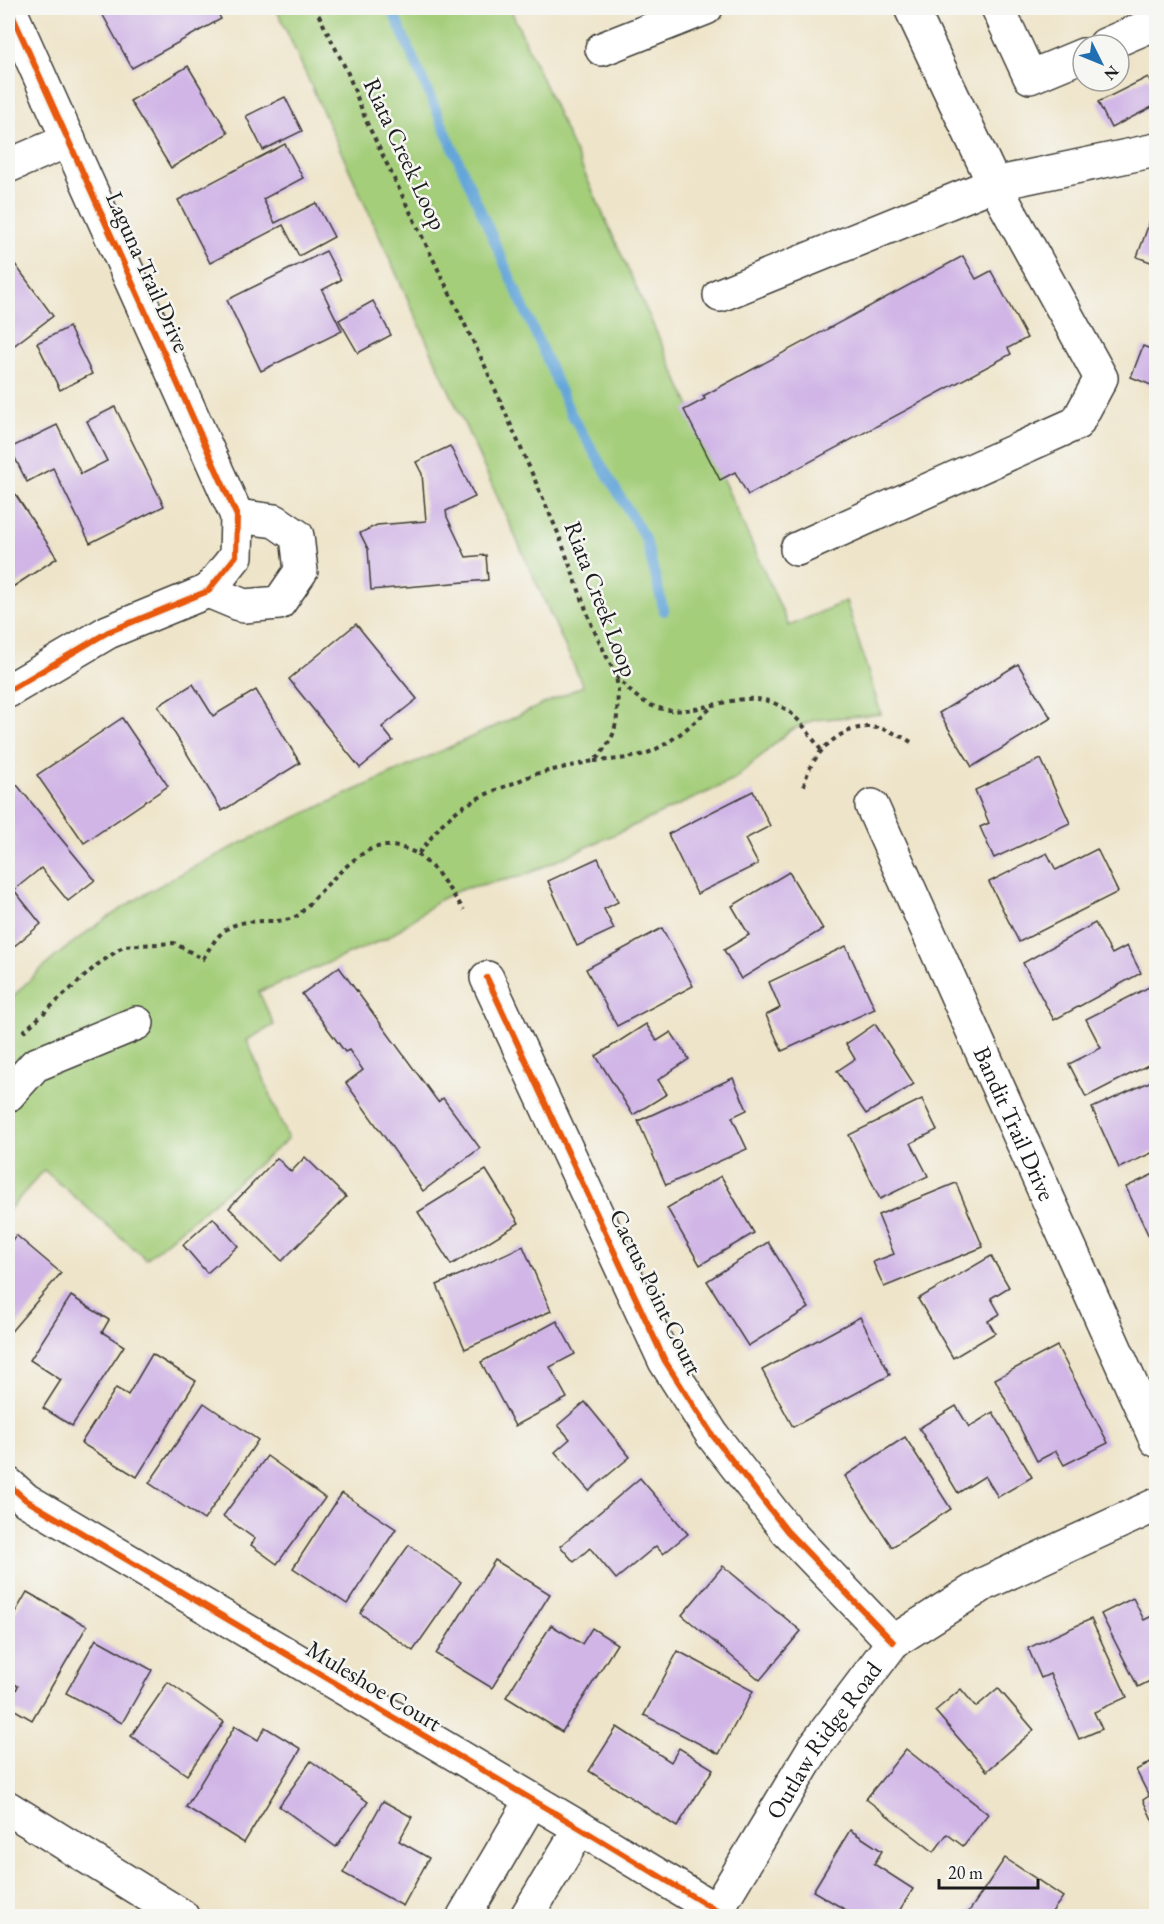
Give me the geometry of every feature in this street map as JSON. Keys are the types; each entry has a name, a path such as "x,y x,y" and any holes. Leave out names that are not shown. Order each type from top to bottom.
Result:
{"street":[{"name":"Laguna Trail Drive","path":"9,8 237,516 236,556 208,591"},
{"path":"602,50 706,8"},
{"path":"797,549 1077,423 1101,378 994,184 910,8"},
{"path":"998,8 1030,77 1071,60"},
{"path":"1131,34 1156,23"},
{"path":"8,166 69,140"},
{"path":"720,295 994,184 1156,150"},
{"path":"8,691 108,632 208,591 244,606 279,603 301,571 297,536 275,521 237,516"},
{"name":"Bandit Trail Drive","path":"872,806 1156,1440"},
{"name":"Cactus Point Court","path":"487,978 665,1361 713,1436 787,1531 893,1642"},
{"path":"8,1095 35,1065 137,1023"},
{"name":"Muleshoe Court","path":"8,1484 26,1500 580,1828 720,1914"},
{"name":"Outlaw Ridge Road","path":"720,1914 815,1746 893,1642 984,1584 1156,1505"},
{"path":"464,1917 532,1800"},
{"path":"8,1808 182,1917"},
{"path":"527,1917 580,1828"}],"path":[{"path":"616,676 640,699 650,705 674,710 696,710 747,698 774,702 794,716 821,750"},
{"path":"418,854 442,824 459,809 482,796 535,774 593,761 644,755 678,734 712,706"},
{"path":"804,786 811,766 821,750 849,730 879,728 911,742"},
{"path":"16,1039 97,965 124,946 174,943 203,958 216,937 237,923 292,919 299,915 344,868 372,849 392,846 418,854 437,872 464,910"}],"green space":[{"path":"276,8 510,8 789,626 846,601 881,714 814,720 789,731 734,780 523,876 462,889 441,899 389,937 259,992 274,1025 247,1040 288,1139 146,1259 44,1170 8,1211 8,1002 42,968 79,938 160,885 247,841 583,686"}],"building":[{"path":"99,8 215,8 221,19 132,68"},
{"path":"188,66 228,133 171,168 130,101"},
{"path":"1148,77 1156,94 1156,105 1111,128 1098,102 1116,93 1131,93 1131,86"},
{"path":"285,97 302,131 263,150 246,116"},
{"path":"285,144 303,178 263,199 275,223 316,203 334,237 299,256 283,225 210,263 178,200"},
{"path":"1151,218 1156,220 1156,264 1137,257"},
{"path":"326,251 341,280 322,290 342,331 261,371 227,300"},
{"path":"963,256 976,279 991,271 1027,338 1008,348 1011,354 748,495 735,472 720,480 684,410 705,399 703,396"},
{"path":"8,257 53,316 8,350"},
{"path":"373,301 391,335 358,353 339,320"},
{"path":"69,327 92,374 60,390 37,343"},
{"path":"1143,346 1156,351 1156,387 1131,377"},
{"path":"115,407 164,506 90,543 53,468 27,482 10,448 57,425 81,474 107,461 87,421"},
{"path":"450,446 475,497 446,511 447,517 466,557 486,555 488,580 371,590 368,549 360,533 377,525 426,521 422,474 416,462"},
{"path":"8,483 57,558 8,590"},
{"path":"356,624 417,699 382,727 393,741 360,768 289,679"},
{"path":"1018,664 1051,718 972,767 939,713"},
{"path":"193,684 213,716 256,690 300,763 222,811 158,706"},
{"path":"122,718 168,786 84,843 37,775"},
{"path":"1041,759 1070,823 994,858 980,827 989,823 975,790"},
{"path":"17,785 95,880 68,901 41,868 14,890 41,924 12,948 8,943 8,904 12,900 8,894 8,793"},
{"path":"753,791 770,826 745,839 758,864 697,894 668,834"},
{"path":"1097,849 1118,892 1019,942 989,882 1047,853 1056,870"},
{"path":"598,858 618,902 604,909 614,929 577,946 548,881"},
{"path":"789,872 823,929 741,979 724,950 749,935 732,906"},
{"path":"1095,923 1112,954 1127,946 1141,973 1054,1020 1023,963"},
{"path":"662,928 693,986 617,1026 586,969"},
{"path":"846,946 875,1009 782,1051 766,1015 780,1008 769,982"},
{"path":"339,967 438,1102 443,1098 480,1148 423,1191 346,1083 363,1070 349,1050 345,1052 302,994"},
{"path":"1151,986 1156,998 1156,1061 1086,1097 1069,1064 1101,1048 1086,1019"},
{"path":"646,1024 657,1041 671,1032 689,1059 658,1080 667,1094 633,1115 596,1056"},
{"path":"875,1024 914,1084 866,1114 837,1071 855,1059 846,1044"},
{"path":"733,1078 747,1110 732,1117 747,1149 666,1185 638,1121"},
{"path":"1156,1079 1156,1151 1119,1168 1092,1108"},
{"path":"922,1099 937,1130 911,1143 928,1176 880,1199 849,1135"},
{"path":"305,1157 346,1197 282,1261 229,1208 277,1158 291,1172"},
{"path":"486,1170 519,1223 451,1265 418,1212"},
{"path":"1156,1173 1156,1241 1152,1243 1126,1187"},
{"path":"721,1176 754,1233 700,1265 667,1208"},
{"path":"956,1183 983,1247 884,1287 873,1262 894,1254 878,1215"},
{"path":"213,1218 238,1246 207,1273 183,1245"},
{"path":"16,1235 61,1273 8,1335 8,1245"},
{"path":"768,1242 809,1308 748,1346 707,1281"},
{"path":"523,1246 551,1311 465,1349 437,1285"},
{"path":"991,1256 1009,1287 991,1298 1000,1314 988,1321 995,1333 953,1358 918,1299"},
{"path":"71,1296 109,1320 102,1332 124,1346 72,1426 43,1408 61,1380 30,1360"},
{"path":"860,1317 890,1375 793,1427 762,1370"},
{"path":"557,1321 575,1354 550,1367 567,1398 515,1426 481,1362"},
{"path":"1057,1346 1108,1443 1064,1465 1056,1451 1037,1461 995,1379"},
{"path":"152,1354 196,1381 137,1477 81,1443 116,1388 128,1395"},
{"path":"585,1402 630,1457 589,1491 555,1452 570,1439 558,1425"},
{"path":"204,1403 258,1440 204,1520 149,1483"},
{"path":"956,1406 969,1427 993,1412 1032,1477 998,1497 985,1476 958,1493 919,1428"},
{"path":"905,1437 951,1509 892,1547 845,1476"},
{"path":"267,1456 325,1498 277,1564 251,1545 255,1539 223,1516"},
{"path":"640,1478 688,1534 663,1554 656,1546 616,1579 590,1548 574,1562 560,1546"},
{"path":"342,1493 396,1529 347,1604 293,1568"},
{"path":"409,1545 461,1582 413,1651 360,1613"},
{"path":"495,1560 550,1594 492,1688 436,1654"},
{"path":"723,1566 801,1631 760,1680 682,1615"},
{"path":"27,1592 87,1626 32,1720 8,1706 18,1686 8,1680 8,1625"},
{"path":"1133,1598 1144,1620 1156,1614 1156,1678 1138,1687 1101,1614"},
{"path":"1091,1619 1127,1697 1094,1712 1102,1729 1079,1739 1050,1674 1041,1678 1028,1648"},
{"path":"551,1625 582,1644 592,1628 617,1644 562,1732 506,1697"},
{"path":"96,1639 152,1670 122,1723 66,1693"},
{"path":"678,1651 753,1691 719,1754 644,1715"},
{"path":"168,1682 224,1722 187,1775 131,1736"},
{"path":"998,1688 1034,1730 987,1771 935,1711 961,1689 976,1707"},
{"path":"235,1726 258,1740 265,1727 301,1749 244,1843 186,1807"},
{"path":"617,1727 671,1762 679,1748 713,1769 677,1827 589,1771"},
{"path":"906,1749 988,1814 963,1846 947,1834 934,1852 866,1799"},
{"path":"1156,1759 1156,1828 1143,1800 1149,1796 1136,1770"},
{"path":"311,1761 368,1802 336,1847 279,1806"},
{"path":"383,1801 412,1817 399,1841 429,1858 403,1906 343,1873"},
{"path":"850,1830 882,1851 874,1864 913,1889 896,1916 856,1916 813,1891"},
{"path":"1005,1858 1063,1897 1049,1916 966,1916"}],"waterway":[{"path":"391,8 570,412 646,540 664,611"}],"cycle path":[{"path":"8,691 108,632 208,591 236,556 237,516 9,8"},
{"path":"487,978 665,1361 713,1436 787,1531 893,1642"},
{"path":"8,1484 26,1500 725,1916"}]}
